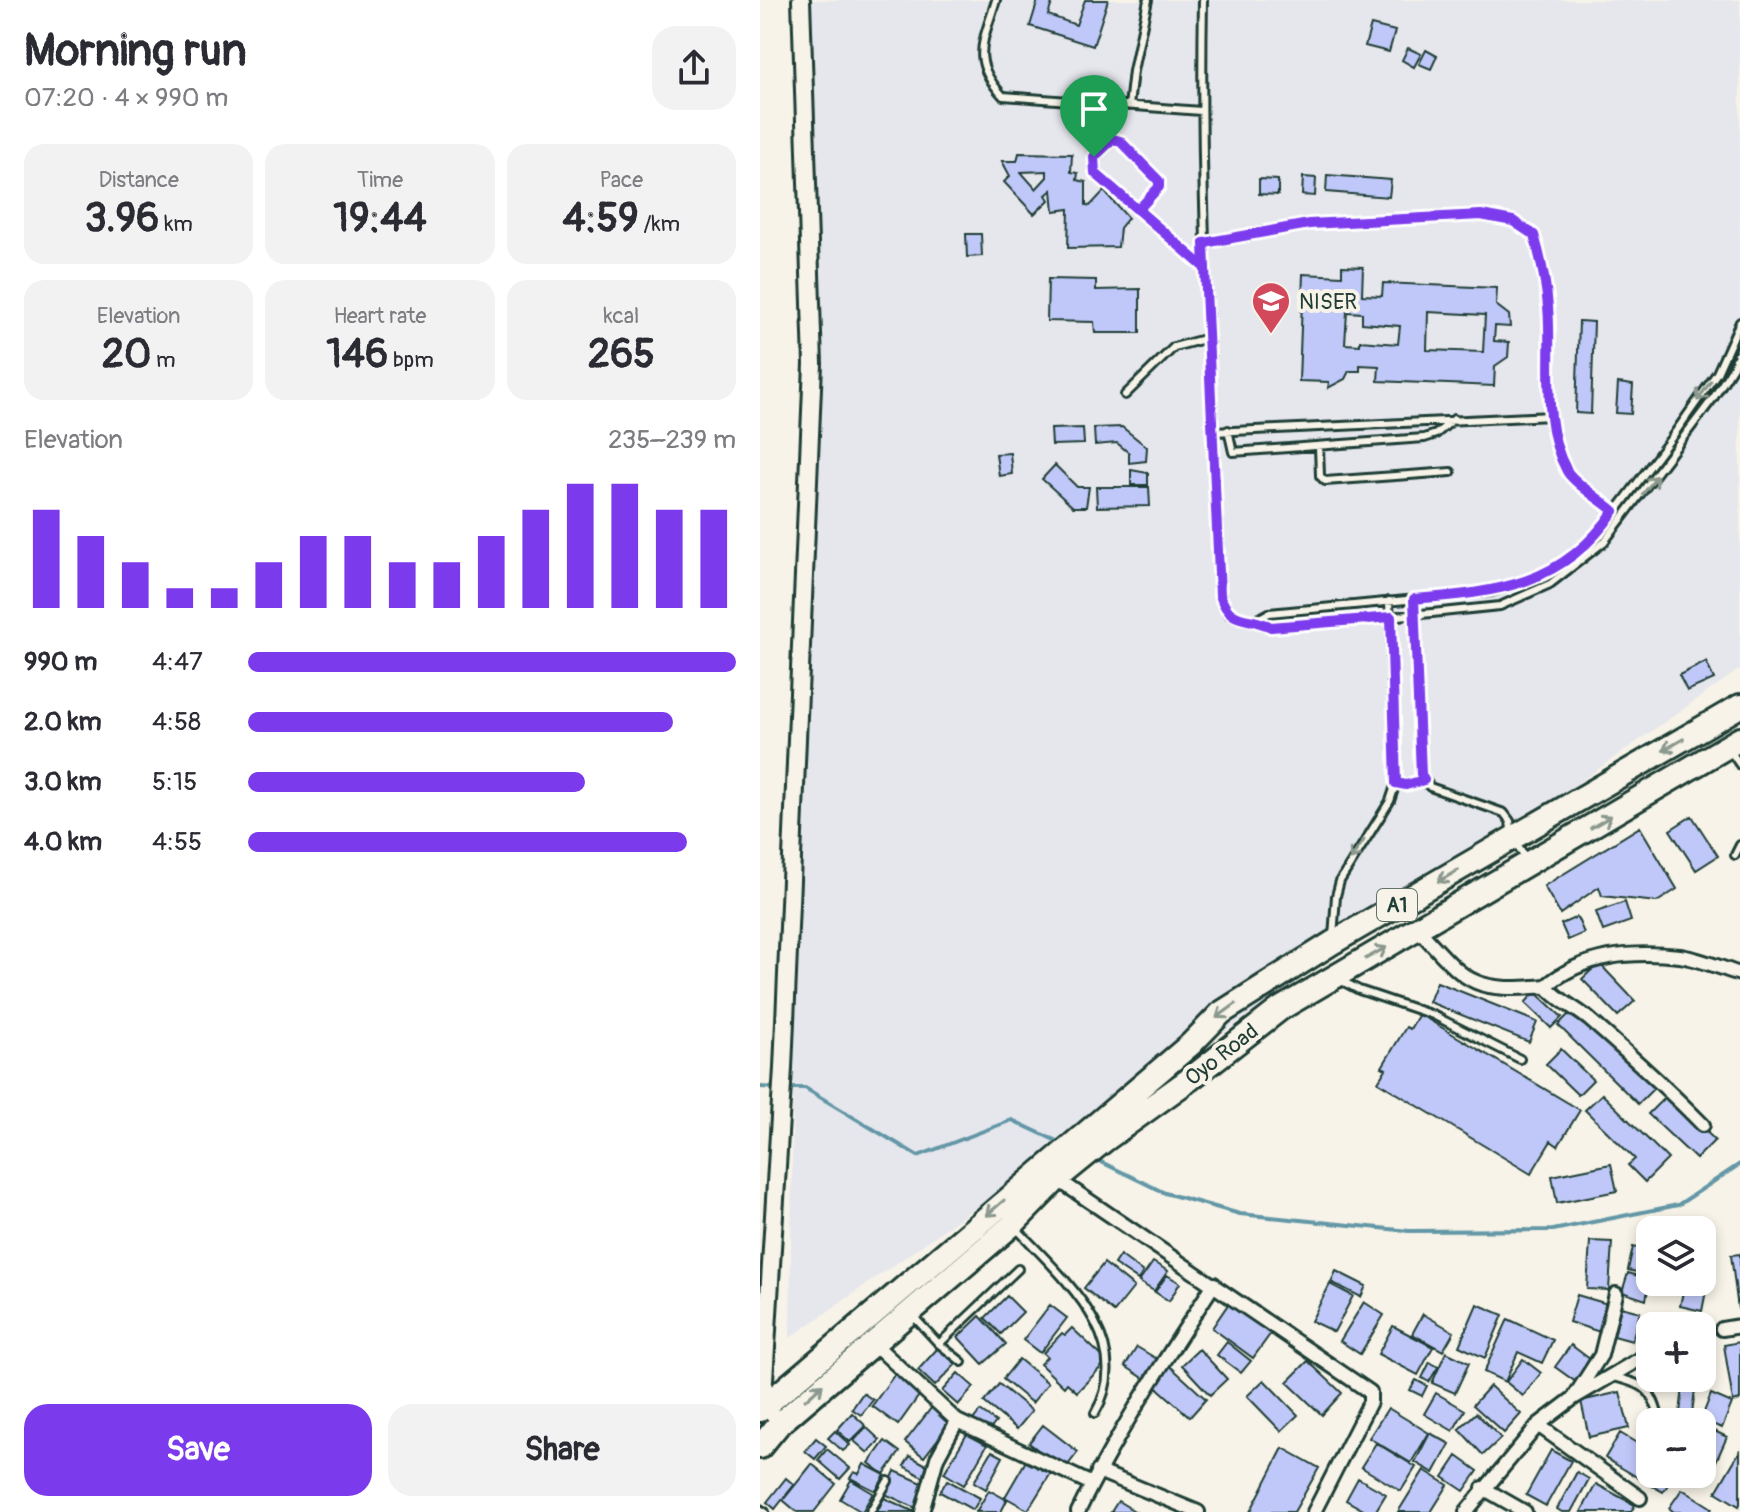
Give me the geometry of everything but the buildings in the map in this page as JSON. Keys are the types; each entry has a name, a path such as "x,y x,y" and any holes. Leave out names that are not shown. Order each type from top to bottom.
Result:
{"highway":[{"name":"Oyo Road","path":"768,1413 872,1342 1012,1225 1058,1170 1078,1138 1191,1044 1221,1013 1332,943 1740,706"},
{"name":"Oyo Road","path":"760,1447 768,1413 1058,1170 1105,1140 1280,1009 1736,743"}],"street":[{"path":"768,1413 763,1396 766,1250 813,364 801,0"},
{"path":"1418,929 1461,975 1484,986 1512,989 1546,986 1566,969 1599,957 1682,956 1740,974"},
{"path":"1546,986 1653,1074 1703,1125"},
{"path":"1058,1170 1214,1284 1370,1392 1370,1402 1314,1512"},
{"path":"1078,1512 1098,1471 1214,1284"},
{"path":"1575,1397 1601,1355 1616,1294"},
{"path":"1722,1329 1740,1326"},
{"path":"872,1342 957,1421 1092,1484"},
{"path":"1466,1512 1538,1425 1575,1397 1636,1361"},
{"path":"922,1512 937,1458 957,1421"},
{"path":"1538,1425 1640,1498"},
{"path":"1098,1471 1198,1512"},
{"path":"1483,1488 1525,1512"}],"lane":[{"path":"996,0 984,39 981,64 988,79 1003,96 1201,111"},
{"path":"1129,106 1148,0"},
{"path":"1203,0 1201,111 1205,268 1220,595 1229,614 1246,621 1256,620 1269,613 1491,592 1535,578 1595,539 1717,373 1740,322"},
{"path":"1138,210 1159,187 1159,181 1120,141 1113,139 1094,157 1092,166 1095,173 1205,268"},
{"path":"1204,243 1309,224 1481,215 1513,221 1534,235 1544,268 1549,310 1547,346 1552,416 1557,446 1568,474 1614,511"},
{"path":"1125,395 1174,347 1208,338"},
{"path":"1256,620 1271,627 1500,606 1550,584 1604,542 1657,477 1714,397 1733,367 1740,349"},
{"path":"1213,432 1552,416"},
{"path":"1228,430 1233,452 1424,438 1436,434 1454,419"},
{"path":"1319,446 1320,476 1325,481 1451,472"},
{"path":"1414,599 1421,774 1430,787 1504,813 1510,821 1512,838 1530,864"},
{"path":"1332,943 1340,881 1390,801 1396,783 1389,601"},
{"path":"1736,743 1740,765"},
{"path":"1396,783 1406,785 1424,780"},
{"path":"1735,855 1740,845"},
{"path":"1334,976 1359,990 1433,1015 1520,1059"},
{"path":"1012,1225 1074,1291 1093,1316 1101,1334 1106,1350 1107,1389 1095,1413"},
{"path":"939,1344 1018,1269"},
{"path":"909,1311 939,1344 962,1362"},
{"path":"1609,1377 1638,1383 1655,1399 1657,1408"},
{"path":"870,1512 888,1481"}],"shaded area":[{"name":"NISER","path":"806,0 1740,0 1740,669 790,1338"}],"waterway":[{"path":"760,1087 778,1088"},
{"path":"787,1088 805,1088 918,1156 1012,1120 1063,1144"},
{"path":"1093,1158 1165,1193 1240,1214 1409,1231 1553,1230 1678,1205 1740,1164"}],"place":[{"name":"NISER","path":"1271,335"}],"route":[{"path":"1094,157 1092,166 1095,173 1177,247 1205,268 1220,595 1223,606 1229,614 1271,627 1391,617 1396,783 1406,785 1424,780 1421,774 1414,599 1491,592 1535,578 1595,539 1614,511 1568,474 1557,446 1547,346 1549,310 1544,268 1534,235 1513,221 1481,215 1309,224 1204,243 1205,268 1177,247 1138,210 1159,187 1159,181 1120,141 1113,139 1107,142 1094,157"}]}
